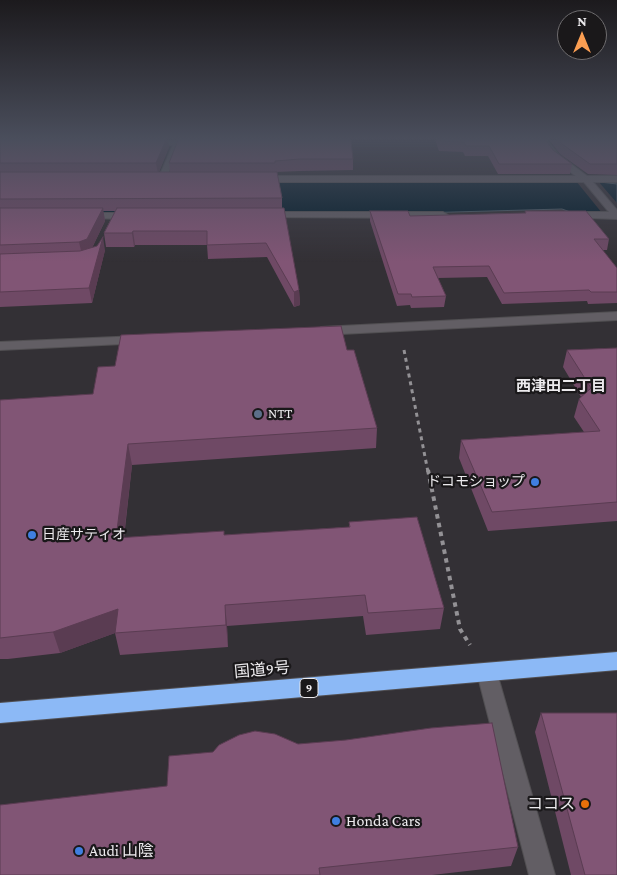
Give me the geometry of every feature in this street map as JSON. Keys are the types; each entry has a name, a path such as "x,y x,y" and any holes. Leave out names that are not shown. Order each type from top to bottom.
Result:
{"highway":[{"name":"国道9号","path":"0,713 617,661"}],"street":[{"path":"587,181 616,215"},
{"path":"259,216 452,215"},
{"path":"558,215 616,215"},
{"path":"76,216 112,220 143,216"},
{"path":"309,332 617,316"},
{"path":"0,346 150,339"},
{"path":"487,673 542,875"}],"path":[{"path":"399,328 460,629 487,673"}],"water":[{"path":"600,182 617,184 617,212 573,213 562,209 380,214 0,215 0,184"}],"pier":[{"path":"576,181 598,181 617,203 617,213 602,213"}],"building":[{"path":"0,181 279,181 282,198 0,199"},
{"path":"0,208 103,208 87,239 79,242 0,245"},
{"path":"117,208 284,208 299,290 294,292 266,243 207,245 207,231 104,233"},
{"path":"370,211 408,211 410,216 526,213 525,211 586,211 609,239 594,239 617,268 617,292 591,292 589,290 504,293 489,266 433,267 446,296 412,297 411,294 398,294"},
{"path":"103,237 89,288 0,292 0,254 80,251 97,246"},
{"path":"341,326 347,350 354,350 377,428 128,444 116,538 224,531 224,535 350,527 349,522 417,517 444,608 368,613 365,595 225,605 226,625 115,633 118,609 53,632 0,638 0,400 93,394 98,367 115,366 121,335"},
{"path":"617,348 617,502 492,512 461,440 600,431 579,399 591,388 567,350"},
{"name":"ココス","path":"541,713 617,713 617,875 585,875"},
{"name":"Honda Cars","path":"492,723 518,847 319,868 320,875 0,875 0,805 167,786 169,756 213,752 219,745 239,735 255,731 275,734 298,744 346,740 431,728"}],"place":[{"name":"NTT","path":"258,414"},
{"name":"ドコモショップ","path":"535,482"},
{"name":"日産サティオ","path":"32,535"},
{"name":"ココス","path":"585,804"},
{"name":"Honda Cars","path":"336,821"},
{"name":"Audi 山陰","path":"79,851"}],"district":[{"name":"西津田二丁目","path":"561,386"}]}
